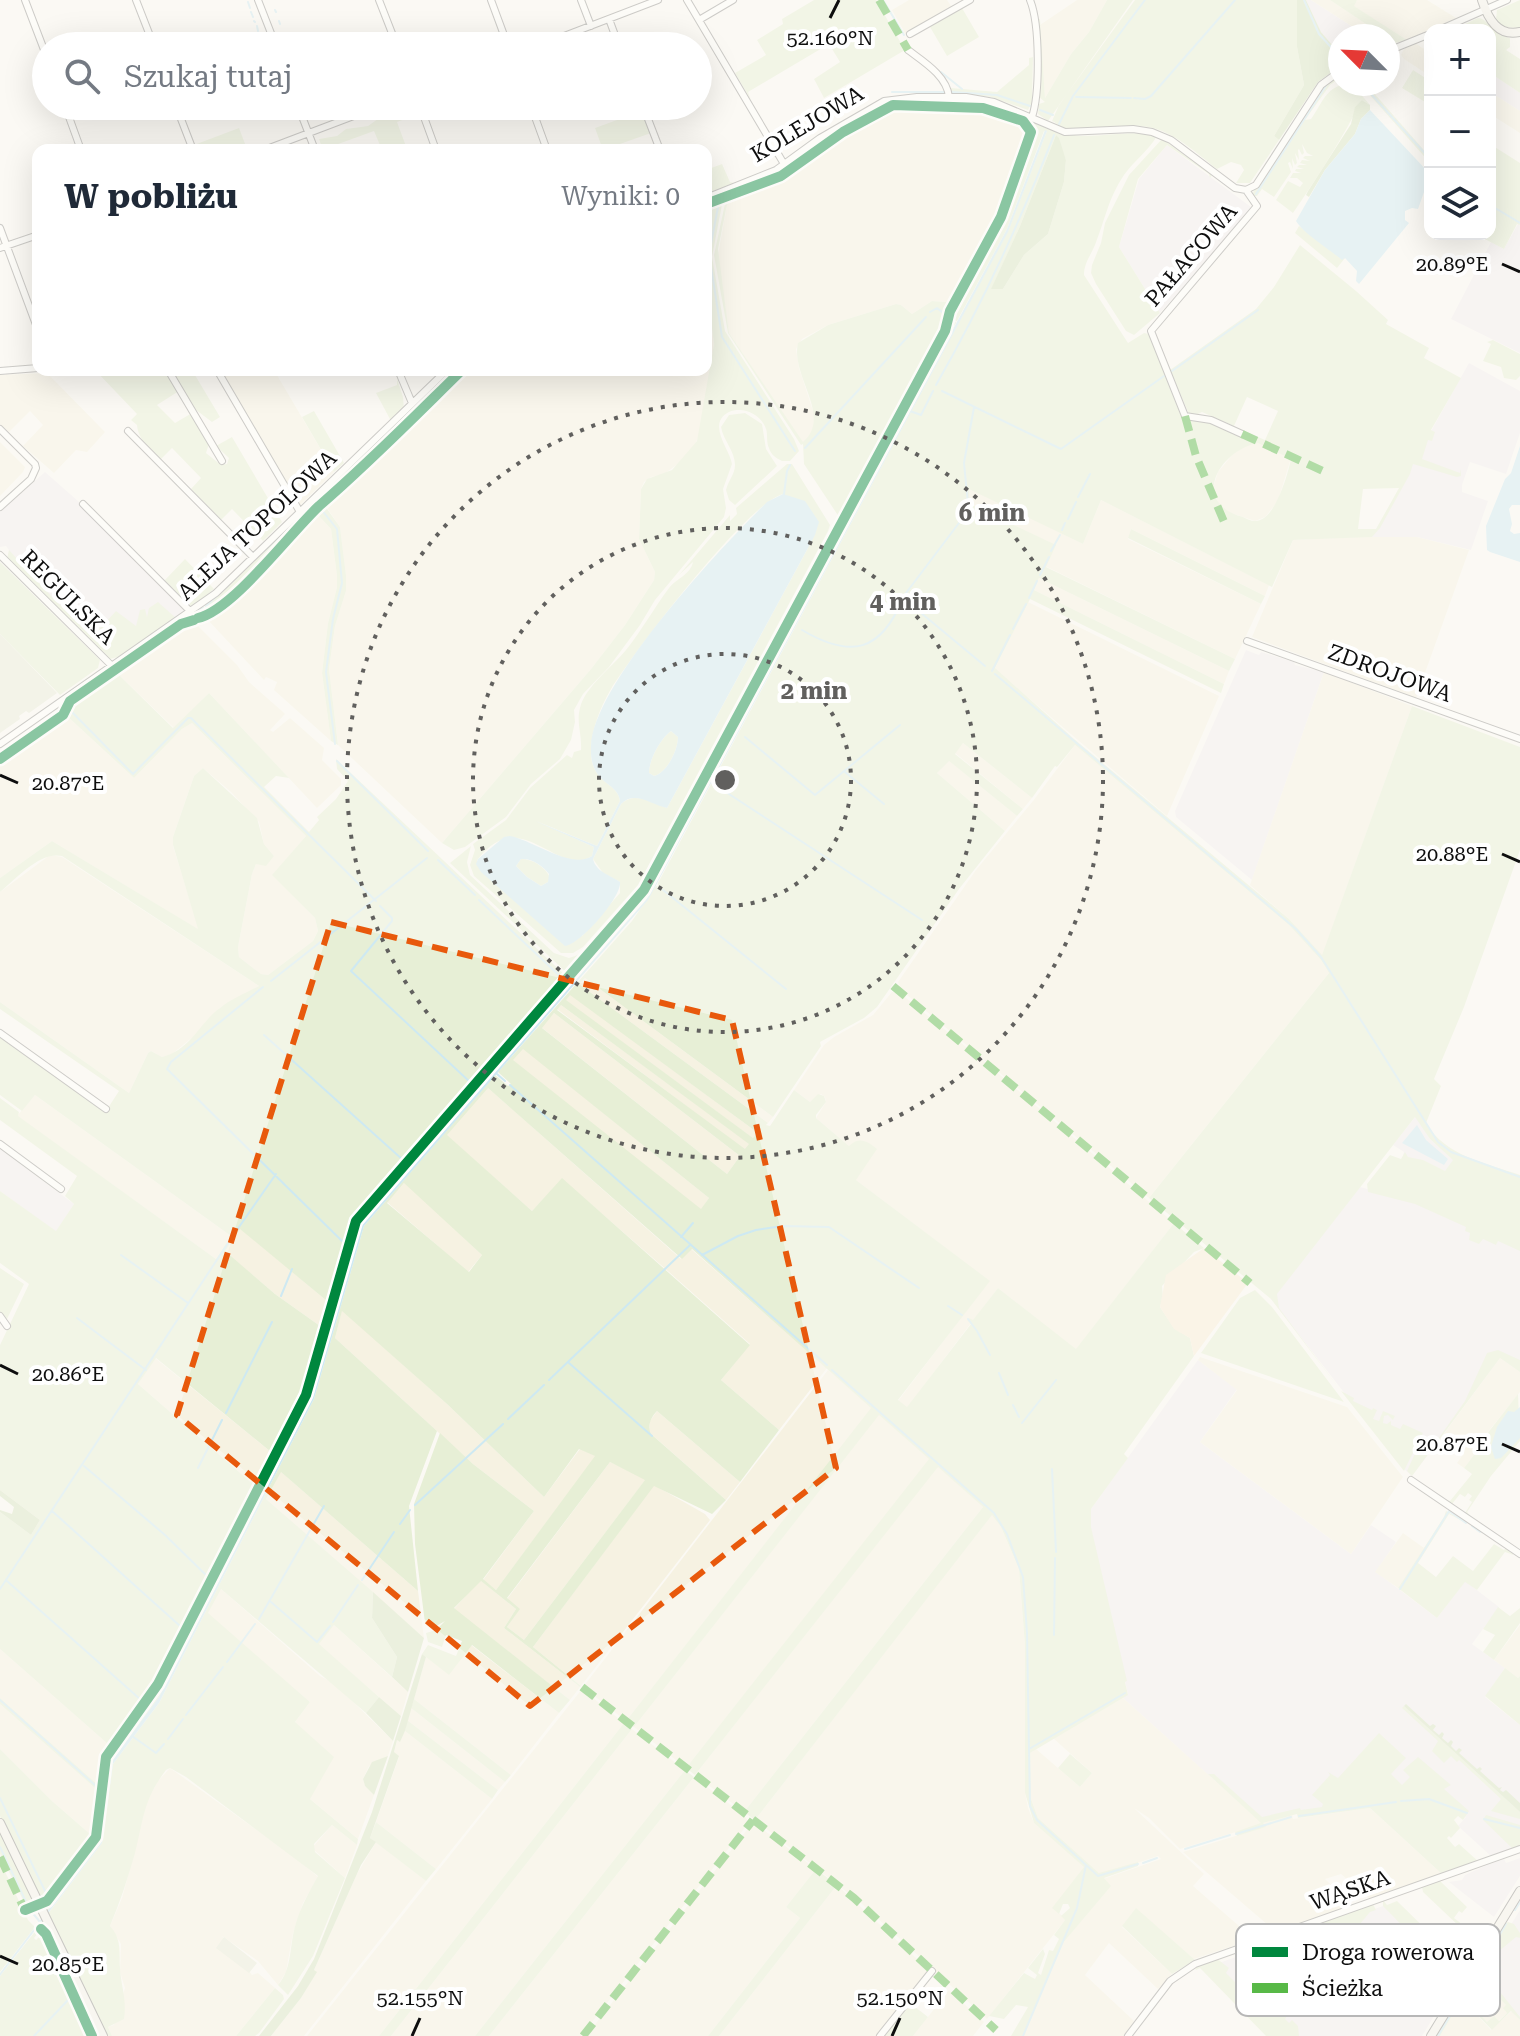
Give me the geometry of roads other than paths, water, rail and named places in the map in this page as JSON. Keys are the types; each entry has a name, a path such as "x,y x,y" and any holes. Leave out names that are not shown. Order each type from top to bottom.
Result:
{"street":[{"path":"25,0 37,32"},
{"path":"136,0 149,32"},
{"path":"258,0 271,32"},
{"path":"379,0 392,32"},
{"path":"491,0 503,32"},
{"path":"581,0 591,26"},
{"path":"575,32 658,0"},
{"path":"687,0 706,32"},
{"path":"699,20 733,0"},
{"path":"910,34 970,0"},
{"path":"1030,0 1035,18 1037,79 1032,117"},
{"path":"1450,24 1484,5 1507,0"},
{"path":"1484,5 1498,29 1509,33 1520,32"},
{"path":"609,19 614,32"},
{"path":"1400,46 1424,36"},
{"path":"712,42 784,164"},
{"path":"908,50 939,76 947,86 949,97"},
{"path":"1246,190 1256,185 1321,85 1328,80"},
{"name":"KOLEJOWA","path":"712,196 764,176 820,138 887,100 949,97 994,102 1065,132 1133,129 1154,133 1171,140 1235,188 1246,190"},
{"path":"70,120 79,144"},
{"path":"181,120 191,144"},
{"path":"303,120 313,144"},
{"path":"280,144 343,120"},
{"path":"425,120 434,144"},
{"path":"536,120 545,144"},
{"path":"648,120 658,144"},
{"name":"PAŁACOWA","path":"1242,434 1211,420 1185,416 1151,329 1257,206 1246,190"},
{"path":"0,228 4,247 32,315"},
{"path":"4,247 32,237"},
{"path":"0,371 32,368"},
{"path":"172,376 222,461"},
{"path":"221,376 300,512"},
{"path":"401,376 412,403"},
{"name":"ALEJA TOPOLOWA","path":"0,744 216,593 441,376"},
{"path":"0,429 36,468 31,479 0,507"},
{"path":"128,431 253,557"},
{"path":"83,504 191,612"},
{"name":"REGULSKA","path":"0,555 111,665"},
{"name":"ZDROJOWA","path":"1247,641 1520,739"},
{"path":"0,1033 106,1109"},
{"path":"0,1144 61,1189"},
{"path":"0,1316 7,1326"},
{"path":"1411,1480 1520,1554"},
{"path":"0,1823 103,2036"},
{"name":"WĄSKA","path":"1308,1924 1520,1849"},
{"path":"1500,1924 1520,1891"},
{"name":"WĄSKA","path":"1128,2036 1170,1981 1195,1964 1236,1949"},
{"path":"880,2036 932,1971"},
{"path":"1431,2036 1443,2016"}],"water":[{"path":"1370,110 1424,168 1424,192 1418,209 1405,211 1405,220 1409,223 1359,284 1356,281 1357,271 1345,258 1342,260 1310,236 1296,221 1325,170 1355,134 1361,119"},
{"path":"1045,130 1008,232 648,900 364,1226 314,1399 159,1703 113,1764 102,1843 0,1976 100,1842 111,1762 159,1697 313,1397 362,1225 409,1167 569,988 568,985 646,900 1007,229"},
{"path":"1520,446 1520,505 1512,505 1509,509 1510,531 1520,533 1520,562 1487,550 1486,526"},
{"path":"783,494 805,501 819,522 815,535 667,808 637,798 621,804 593,859 600,870 620,882 619,889 590,929 565,946 481,872 476,864 478,859 504,837 510,836 563,857 583,859 592,856 594,847 535,821 597,846 620,801 594,769 591,746 597,720 635,653 662,618 720,550 767,502","holes":["671,731 678,737 674,754 667,766 654,776 649,773 653,756","521,859 533,861 544,868 549,874 548,882 541,886 527,877 516,866"]},
{"path":"1417,1125 1426,1140 1448,1159 1444,1165 1402,1143"},
{"path":"1520,1407 1520,1438 1501,1458 1495,1459 1491,1447 1497,1427 1508,1411 1514,1412"}],"waterway":[{"path":"883,0 904,35"},
{"path":"1059,124 1073,96 1145,0"},
{"path":"1134,98 1151,96 1235,0"},
{"path":"1304,0 1319,34 1328,44"},
{"path":"248,2 250,8"},
{"path":"251,12 253,17"},
{"path":"257,26 258,31"},
{"path":"941,72 962,89"},
{"path":"1256,194 1327,84"},
{"path":"892,92 945,92"},
{"path":"952,92 997,95 1030,106"},
{"path":"1373,96 1424,152"},
{"path":"1076,97 1131,98"},
{"path":"901,103 973,102 1007,111"},
{"path":"860,120 889,104"},
{"path":"1040,110 1053,115"},
{"path":"954,313 1004,217 1033,145 1036,130 1032,122 1025,118"},
{"path":"796,161 855,122"},
{"path":"936,385 1000,263 1054,135"},
{"path":"789,168 793,165"},
{"path":"762,181 785,171"},
{"path":"712,238 719,202"},
{"path":"1496,209 1520,223"},
{"path":"712,273 722,337 795,451"},
{"path":"930,312 937,308 946,315"},
{"path":"1172,371 1258,310"},
{"path":"805,448 926,317"},
{"path":"901,404 946,323"},
{"path":"942,391 1061,449 1164,376"},
{"path":"910,411 921,415 933,391"},
{"path":"421,400 424,397"},
{"path":"903,597 965,515 968,504 964,463 974,407"},
{"path":"366,453 407,414"},
{"path":"264,551 364,455"},
{"path":"784,494 790,465"},
{"path":"1078,497 1090,474"},
{"path":"1068,519 1076,502"},
{"path":"321,509 337,529 342,583 333,619 326,672 335,744"},
{"path":"1062,530 1065,523"},
{"path":"1051,551 1060,535"},
{"path":"1040,575 1049,557"},
{"path":"206,606 238,576"},
{"path":"1029,598 1037,581"},
{"path":"802,630 835,645 863,645 885,630 903,598 985,666"},
{"path":"1013,629 1026,604"},
{"path":"194,614 203,608"},
{"path":"992,671 1010,635"},
{"path":"995,674 1296,929 1321,957 1438,1142 1451,1152 1520,1177"},
{"path":"70,710 133,774 191,718 376,901"},
{"path":"745,737 815,795 900,725"},
{"path":"337,761 428,851"},
{"path":"845,772 884,804"},
{"path":"712,783 922,920"},
{"path":"271,981 427,858"},
{"path":"438,860 475,895"},
{"path":"663,890 786,989"},
{"path":"479,900 563,979"},
{"path":"380,906 392,921 351,971 471,1083"},
{"path":"263,987 171,1062 167,1069 342,1241"},
{"path":"264,1035 403,1160"},
{"path":"497,1074 505,1081"},
{"path":"510,1085 827,1365"},
{"path":"0,1589 276,1174"},
{"path":"681,1237 693,1223"},
{"path":"702,1255 756,1230 783,1226 829,1227 919,1288"},
{"path":"549,1380 690,1245"},
{"path":"121,1255 188,1303"},
{"path":"281,1296 292,1269"},
{"path":"948,1306 962,1315"},
{"path":"77,1318 146,1370"},
{"path":"968,1319 990,1355"},
{"path":"226,1413 272,1322"},
{"path":"569,1363 652,1436"},
{"path":"832,1370 994,1513 1007,1534 1023,1577 1030,1806 1037,1820 1098,1876 1138,1864"},
{"path":"999,1373 1008,1395"},
{"path":"1022,1423 1056,1380"},
{"path":"508,1419 544,1385"},
{"path":"1013,1405 1019,1417"},
{"path":"198,1468 222,1420"},
{"path":"415,1505 503,1424"},
{"path":"84,1466 165,1535 208,1577"},
{"path":"1052,1469 1056,1552"},
{"path":"259,1619 324,1506"},
{"path":"400,1524 410,1510"},
{"path":"52,1511 180,1626"},
{"path":"1400,1589 1449,1511 1466,1523"},
{"path":"1472,1526 1480,1532"},
{"path":"362,1580 394,1532"},
{"path":"1054,1635 1055,1558"},
{"path":"7,1581 141,1700"},
{"path":"333,1622 358,1585"},
{"path":"271,1602 317,1642 330,1626"},
{"path":"227,1662 255,1624"},
{"path":"186,1715 223,1667"},
{"path":"1029,1749 1125,1693"},
{"path":"0,1700 96,1786"},
{"path":"168,1739 183,1719"},
{"path":"132,1736 156,1753 164,1744"},
{"path":"0,1798 46,1893"},
{"path":"1401,1801 1429,1799 1467,1813"},
{"path":"1299,1816 1396,1802"},
{"path":"1236,1834 1291,1817"},
{"path":"1484,1819 1520,1828"},
{"path":"1185,1849 1230,1835"},
{"path":"0,1847 27,1904"},
{"path":"1143,1863 1157,1858"},
{"path":"1023,2036 1077,1908 1086,1865"},
{"path":"1515,1910 1520,1902"},
{"path":"31,1911 40,1922"},
{"path":"1500,1934 1506,1924"},
{"path":"50,1937 96,2036"},
{"path":"34,2036 68,2000"},
{"path":"1438,2036 1450,2016"}]}
